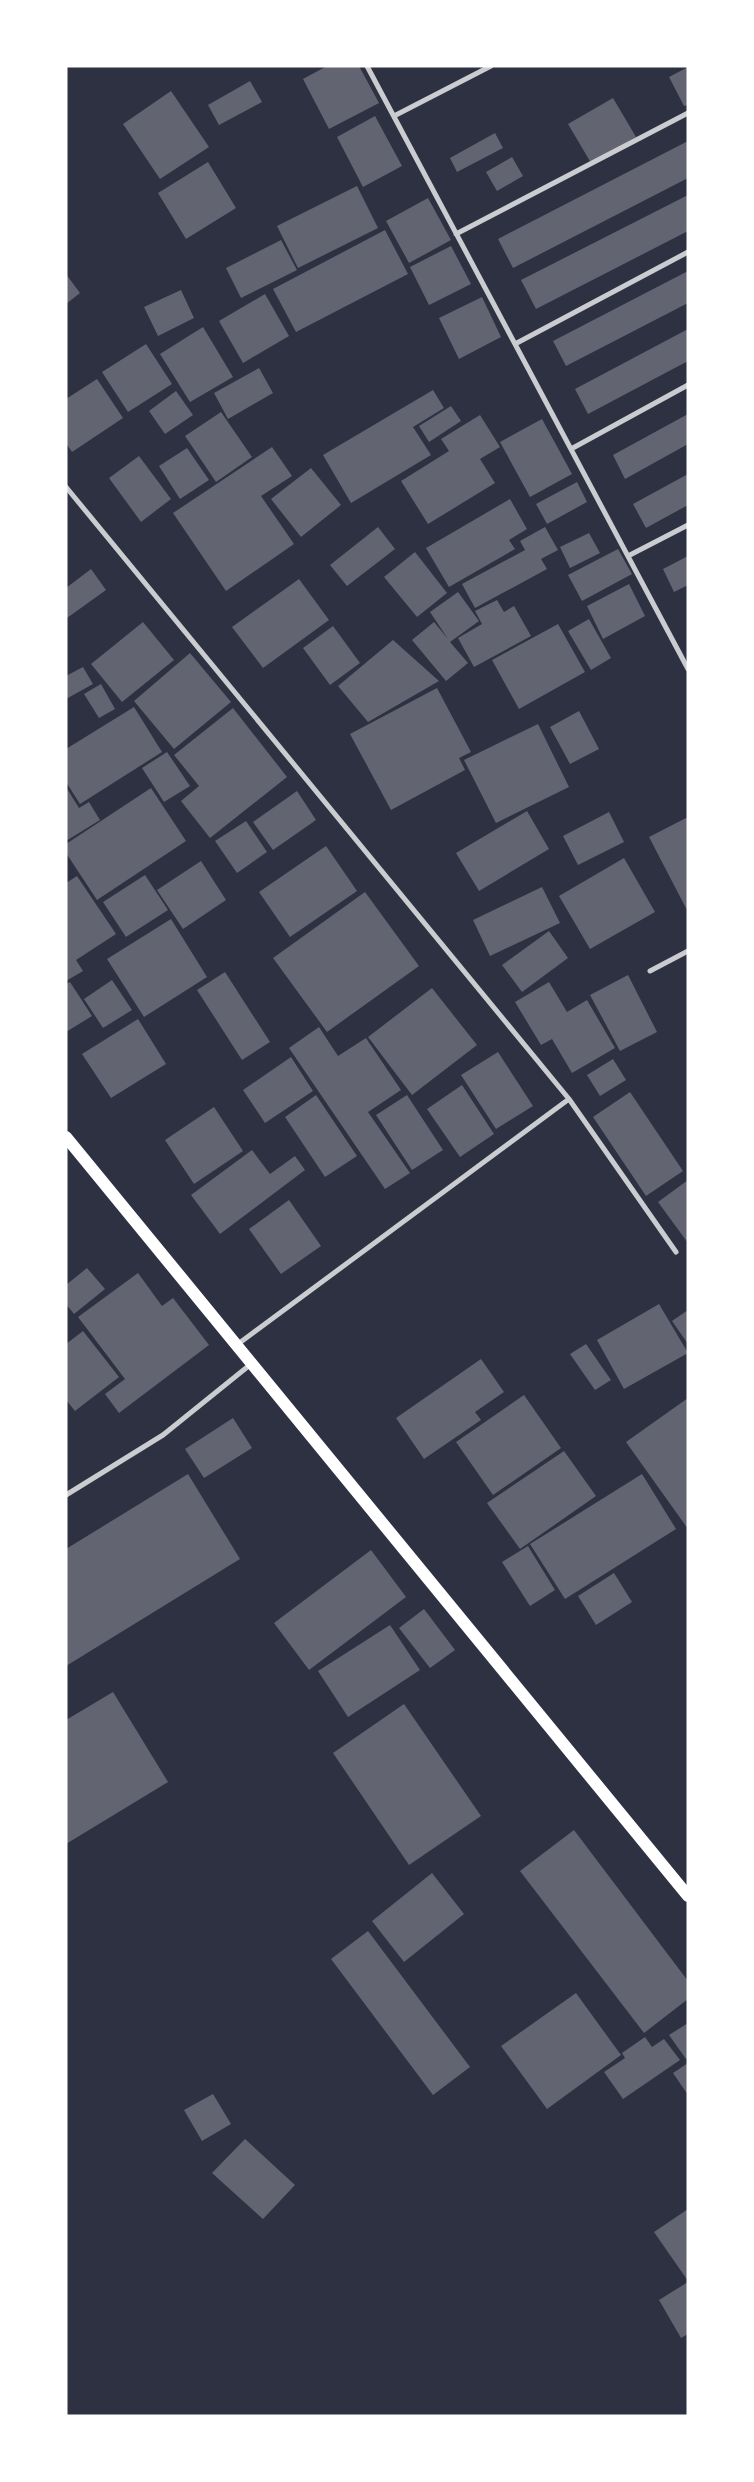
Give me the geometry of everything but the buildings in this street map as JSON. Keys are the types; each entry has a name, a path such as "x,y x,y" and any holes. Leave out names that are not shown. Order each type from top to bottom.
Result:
{"main road":[{"path":"66,1137 688,1896"}],"street":[{"path":"368,66 687,665"},
{"path":"394,116 491,66"},
{"path":"456,234 688,113"},
{"path":"515,344 688,252"},
{"path":"571,449 688,385"},
{"path":"66,487 568,1099 676,1252"},
{"path":"628,556 688,525"},
{"path":"650,970 688,951"},
{"path":"237,1345 568,1099"},
{"path":"66,1495 164,1435 252,1363"}]}
